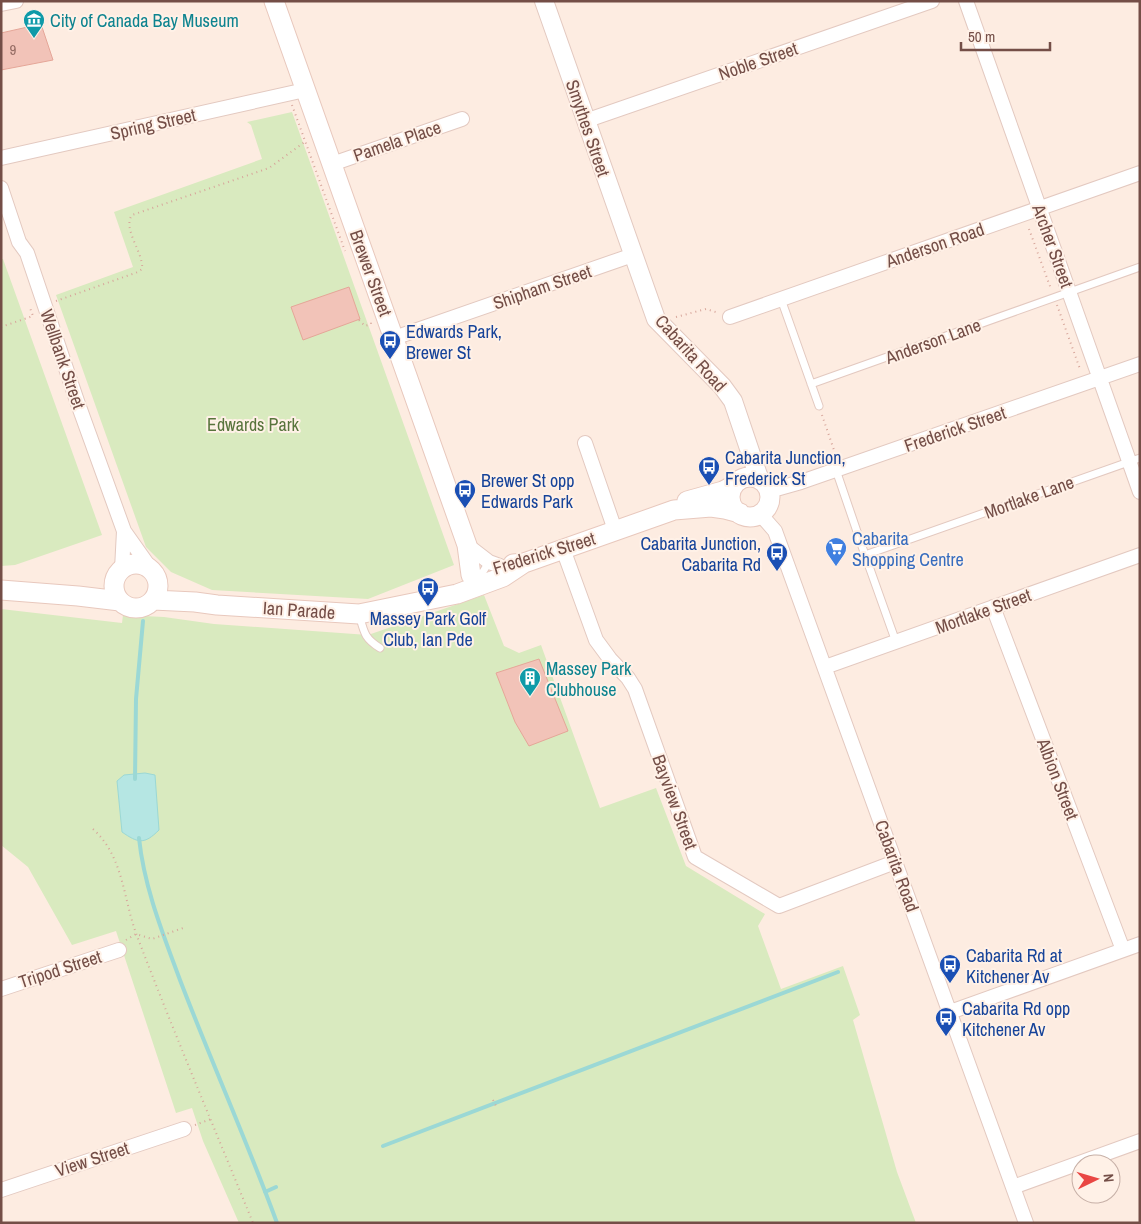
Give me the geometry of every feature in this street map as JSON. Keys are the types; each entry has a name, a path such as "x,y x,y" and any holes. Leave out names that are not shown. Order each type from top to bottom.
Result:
{"main road":[{"name":"Brewer Street","path":"276,2 297,92 332,164 467,545 484,574"},
{"path":"747,477 764,485 769,504 760,514 750,516 740,513 732,503 731,491 734,485 747,477"},
{"name":"Frederick Street","path":"674,510 687,501 723,491 734,485"},
{"name":"Frederick Street","path":"524,563 674,510 711,507 740,513"},
{"name":"Ian Parade","path":"122,607 133,608 147,605 153,608 195,602 359,614 402,604 484,574 503,576 524,563"},
{"name":"Ian Parade","path":"118,575 127,566 141,565 195,602"},
{"path":"78,596 118,575"},
{"path":"118,575 114,588 122,607"},
{"path":"153,608 158,589 154,575"},
{"path":"1,590 78,596 122,607"}],"street":[{"path":"1,4 16,1"},
{"name":"Smythes Street","path":"544,1 633,255"},
{"name":"Noble Street","path":"585,121 932,1"},
{"name":"Archer Street","path":"966,1 1100,378 1134,459 1140,492"},
{"name":"Spring Street","path":"1,158 297,92"},
{"name":"Pamela Place","path":"332,164 462,119"},
{"name":"Anderson Road","path":"730,317 1140,173"},
{"name":"Wellbank Street","path":"1,188 19,242 27,253 71,384 124,531 154,575"},
{"name":"Shipham Street","path":"394,338 633,255"},
{"name":"Cabarita Road","path":"633,255 656,319 722,386 732,401 764,485"},
{"name":"Frederick Street","path":"764,485 788,486 1140,364"},
{"path":"585,442 616,530"},
{"name":"Cabarita Road","path":"760,514 775,531 1026,1223"},
{"name":"Wellbank Street","path":"118,575 124,531"},
{"name":"Bayview Street","path":"563,549 596,640 628,678 635,690 695,858 779,906 895,862"},
{"name":"Mortlake Street","path":"825,667 1140,554"},
{"name":"Albion Street","path":"993,607 1123,950"},
{"path":"950,1012 1140,944"},
{"name":"Tripod Street","path":"1,989 118,950"},
{"name":"View Street","path":"1,1190 184,1129"},
{"path":"1014,1187 1140,1142"}],"lane":[{"name":"Anderson Lane","path":"811,384 1140,268"},
{"path":"781,299 818,406"},
{"name":"Mortlake Lane","path":"865,555 1134,459"},
{"path":"836,470 896,642"},
{"path":"359,614 369,641 380,648"}],"path":[{"path":"297,92 306,141 345,251"},
{"path":"53,301 59,301 142,269 142,262 129,224 132,215 269,168 306,141"},
{"path":"1,327 33,316 30,308"},
{"path":"669,316 677,317 706,309 730,317"},
{"path":"359,320 365,326 371,324 368,314"},
{"path":"818,406 835,453"},
{"path":"122,607 153,608"},
{"path":"93,829 102,837 119,867 136,934 253,1223"},
{"path":"118,950 125,941 136,934 152,939 183,928"},
{"path":"493,1100 496,1108"},
{"path":"184,1129 211,1119"}],"green space":[{"name":"Edwards Park","path":"292,112 454,565 368,599 212,590 171,572 146,547 56,295 133,267 114,212 262,159 251,125 247,122"},
{"path":"1,259 3,259 102,535 15,565 1,566"},
{"path":"484,595 504,646 519,653 541,645 600,808 656,788 686,866 765,914 758,926 781,989 843,966 860,1015 853,1020 897,1172 916,1223 239,1223 203,1141 192,1108 176,1113 116,931 72,945 28,867 1,845 1,609 122,623 123,615 164,617 214,624 368,635"}],"water":[{"path":"145,773 155,775 159,830 154,835 141,841 122,832 117,781 124,775"}],"building":[{"path":"41,24 53,60 1,70 1,33"},
{"path":"349,287 360,319 303,340 291,307"},
{"name":"Massey Park Clubhouse","path":"539,659 568,731 529,746 515,722 496,673"}],"waterway":[{"path":"135,779 136,699 143,621"},
{"path":"139,838 145,874 167,945 277,1223"},
{"path":"383,1146 838,972"},
{"path":"265,1192 276,1187"}],"place":[{"name":"City of Canada Bay Museum","path":"34,39"},
{"name":"Edwards Park, Brewer St","path":"390,360"},
{"name":"Cabarita Junction, Frederick St","path":"709,486"},
{"name":"Brewer St opp Edwards Park","path":"465,509"},
{"name":"Cabarita Shopping Centre","path":"836,567"},
{"name":"Cabarita Junction, Cabarita Rd","path":"777,572"},
{"name":"Massey Park Golf Club, Ian Pde","path":"428,607"},
{"name":"Massey Park Clubhouse","path":"530,697"},
{"name":"Cabarita Rd at Kitchener Av","path":"950,984"},
{"name":"Cabarita Rd opp Kitchener Av","path":"946,1037"}]}
